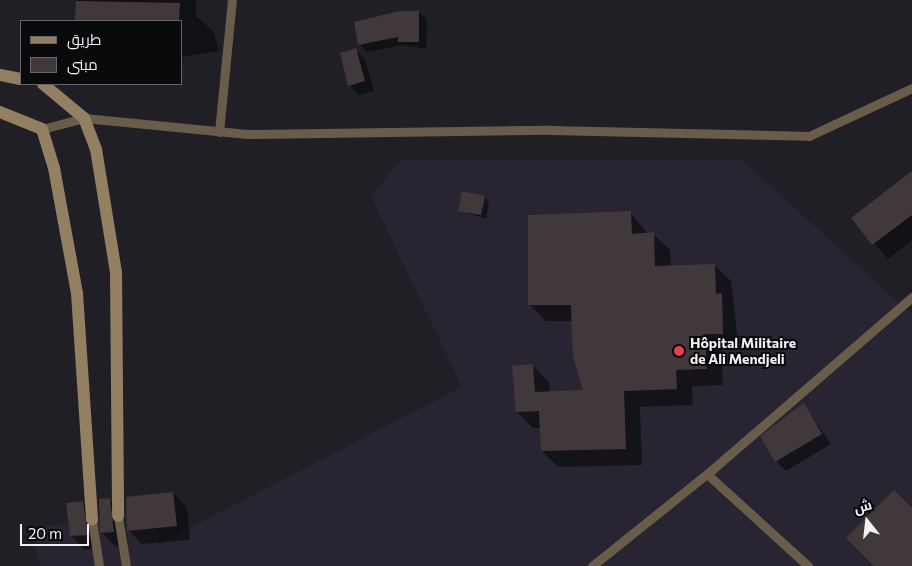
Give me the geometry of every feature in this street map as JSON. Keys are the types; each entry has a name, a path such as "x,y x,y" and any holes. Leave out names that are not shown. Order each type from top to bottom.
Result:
{"main road":[{"path":"0,75 20,78"},
{"path":"45,85 84,118 96,149 116,272 118,516"},
{"path":"0,112 42,128 65,216 77,293 92,520"}],"lane":[{"path":"219,132 232,0"},
{"path":"42,128 84,118 219,132 550,130 809,136 912,88"},
{"path":"592,566 708,474 912,297"},
{"path":"708,474 808,566"},
{"path":"118,516 126,566"},
{"path":"92,520 99,566"}],"shaded area":[{"name":"Hôpital Militaire de Ali Mendjeli","path":"401,160 742,160 912,315 912,566 40,566 32,528 154,510 159,544 462,387 371,196"}],"building":[{"path":"76,1 180,3 179,20 75,20"},
{"path":"399,11 419,11 419,42 398,42 398,37 358,45 354,22"},
{"path":"356,48 365,81 348,86 340,53"},
{"path":"912,171 912,215 872,245 851,218"},
{"path":"462,191 485,196 481,215 458,211"},
{"path":"631,211 632,234 654,232 655,266 715,264 716,294 722,293 723,334 705,334 707,369 676,370 677,389 624,391 626,449 541,451 539,411 516,412 512,366 533,364 535,392 583,390 573,357 571,305 528,305 528,215"},
{"path":"804,403 822,434 775,462 760,436"},
{"path":"894,490 912,508 912,566 874,566 846,538"},
{"path":"173,492 177,526 127,531 126,497"},
{"path":"110,498 114,532 100,533 99,499"},
{"path":"83,501 88,535 70,536 66,503"}],"place":[{"name":"Hôpital Militaire de Ali Mendjeli","path":"679,351"}]}
